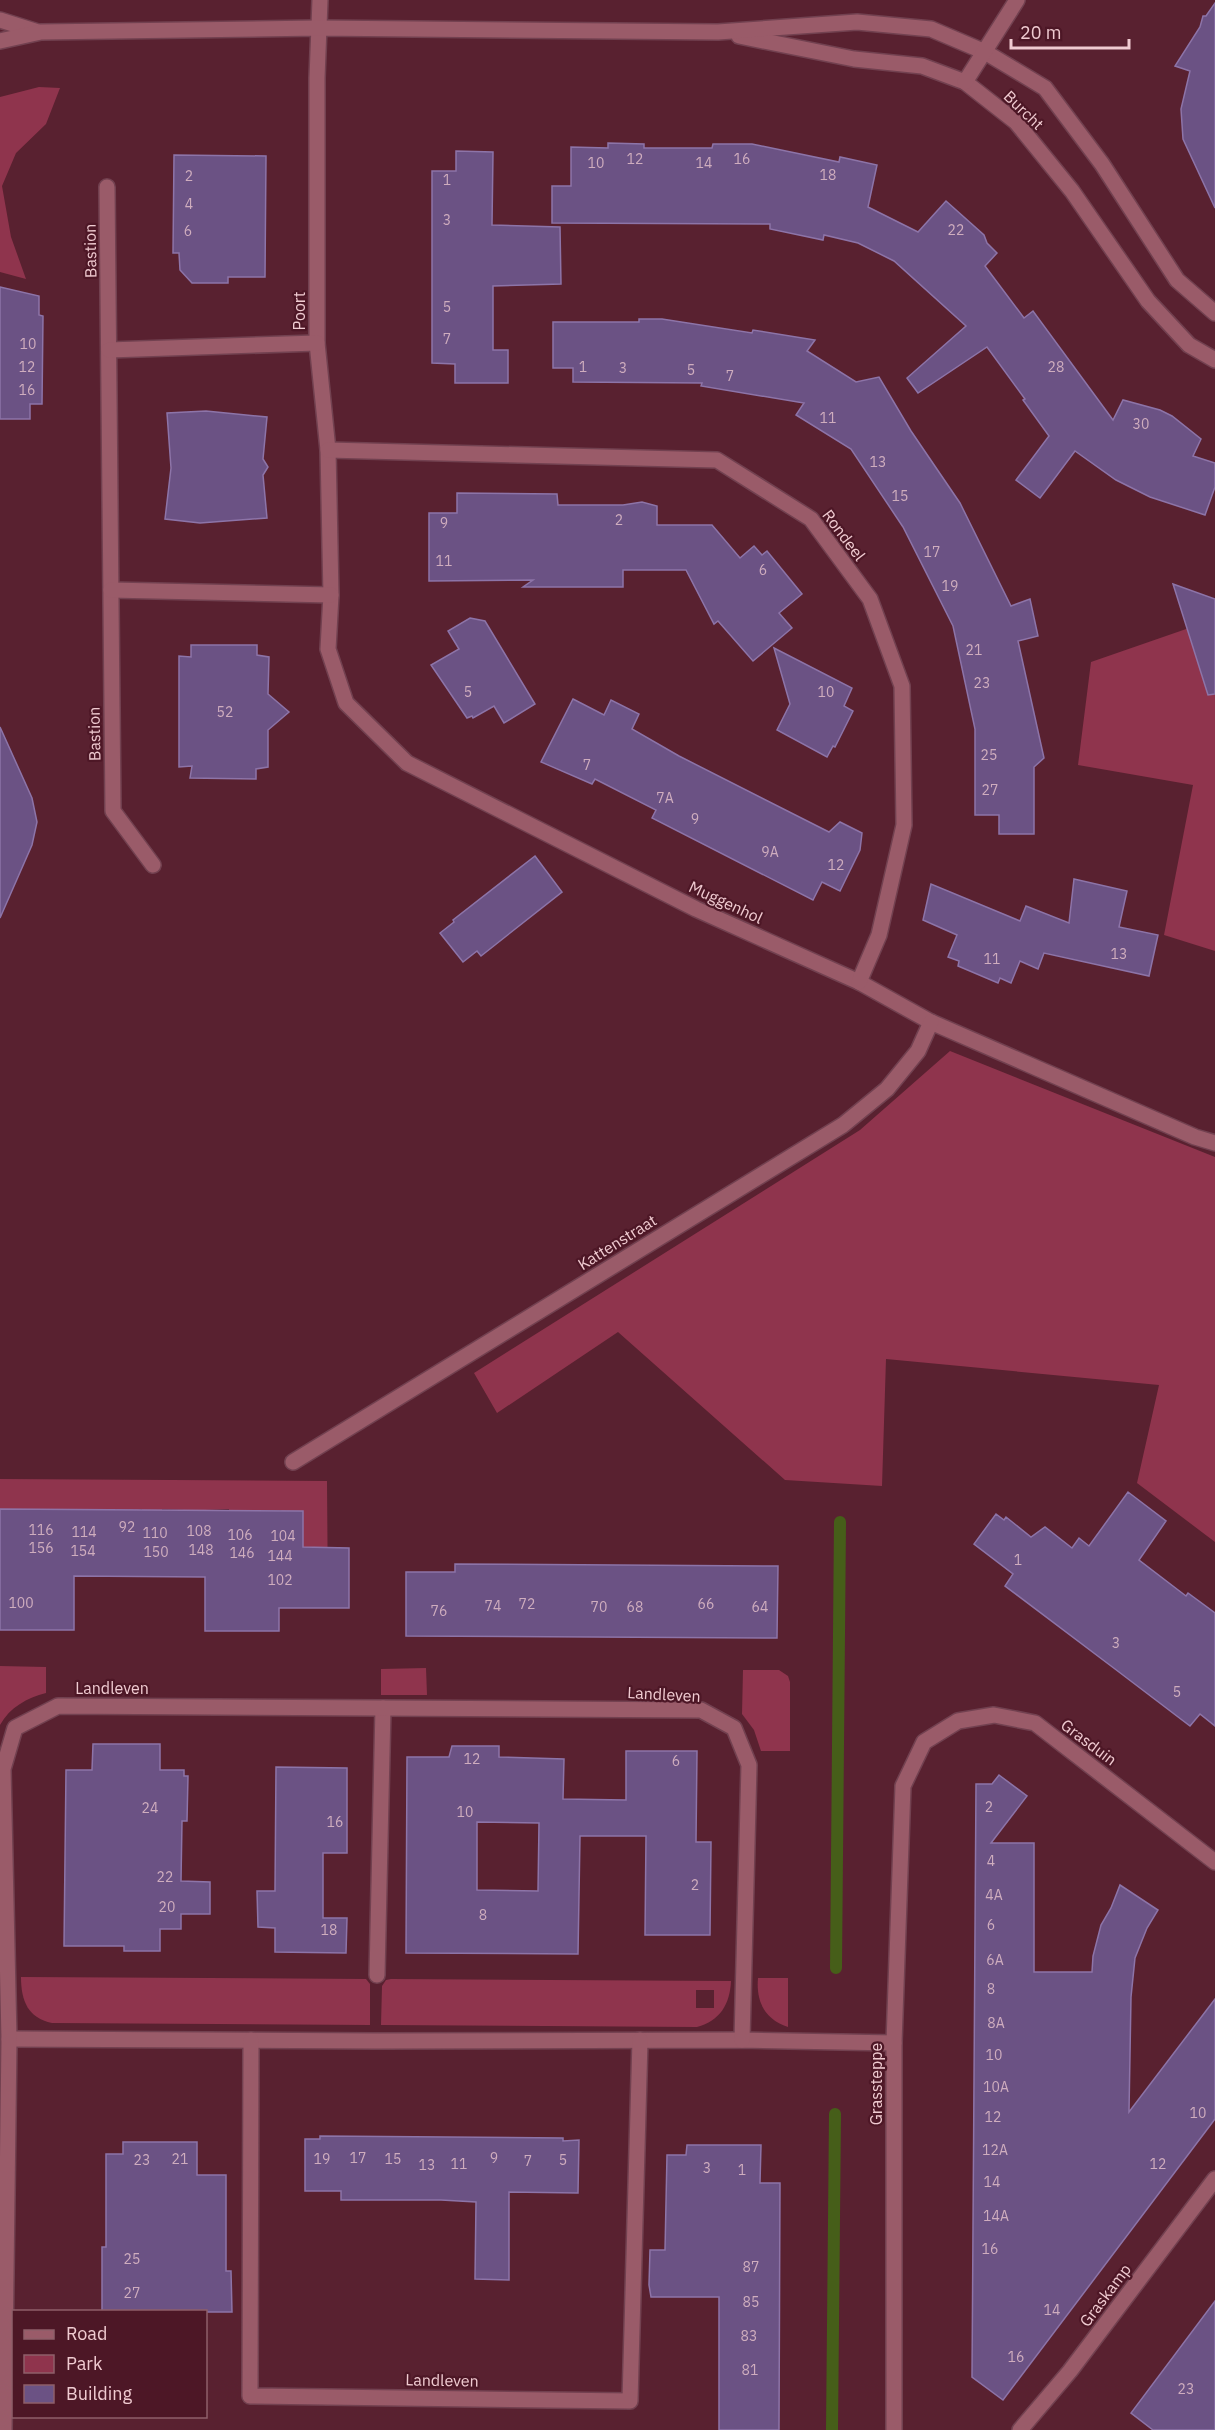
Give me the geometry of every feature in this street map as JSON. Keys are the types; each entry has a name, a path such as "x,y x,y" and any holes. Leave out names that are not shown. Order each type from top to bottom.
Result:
{"street":[{"name":"Poort","path":"320,0 317,343 328,450 331,595"},
{"path":"965,82 1017,0"},
{"name":"Burcht","path":"0,20 41,32"},
{"name":"Burcht","path":"0,41 41,32 318,27 718,32 857,22 931,29 985,52 1045,88 1102,164 1177,280 1215,313"},
{"name":"Burcht","path":"718,32 854,59 922,66 965,82 1016,122 1071,191 1148,301 1189,345 1215,360"},
{"name":"Bastion","path":"107,187 114,811 153,865"},
{"path":"109,350 317,343"},
{"name":"Rondeel","path":"328,450 717,460 811,519 870,599 902,686 904,825 879,935 859,982"},
{"path":"111,590 331,595"},
{"name":"Muggenhol","path":"331,595 328,649 346,703 407,763 696,909 859,982 932,1022 1195,1137 1215,1143"},
{"name":"Kattenstraat","path":"293,1462 843,1125 887,1089 918,1050 932,1022"},
{"name":"Landleven","path":"4,2430 9,2039 3,1769 15,1728 58,1706 701,1710 734,1728 749,1765 742,2040"},
{"path":"377,1975 383,1708"},
{"name":"Grasduin","path":"924,1742 958,1721 994,1715 1035,1723 1215,1862"},
{"name":"Grassteppe","path":"894,2430 894,2043 903,1786 924,1742"},
{"path":"9,2039 742,2040 894,2043"},
{"name":"Landleven","path":"251,2040 250,2396 630,2401 640,2040"},
{"name":"Graskamp","path":"1020,2430 1070,2371 1215,2179"}],"green space":[{"path":"39,87 60,88 46,124 16,153 2,186 11,237 26,279 0,272 0,97"},
{"path":"1215,619 1215,951 1164,935 1193,785 1078,765 1091,662"},
{"path":"950,1051 1215,1157 1215,1542 1137,1483 1159,1385 886,1359 882,1486 785,1480 618,1332 497,1413 474,1373 860,1130"},
{"path":"0,1479 327,1481 328,1608 303,1608 303,1511 300,1511 300,1520 280,1510 249,1510 249,1519 229,1519 229,1509 205,1510 205,1519 186,1519 185,1510 162,1509 162,1519 143,1519 142,1509 138,1510 138,1519 118,1519 117,1509 94,1509 94,1518 76,1511 62,1509 31,1518 30,1509 0,1509"},
{"path":"0,1666 46,1667 46,1693 20,1704 0,1725"},
{"path":"426,1668 427,1695 381,1695 381,1669"},
{"path":"743,1670 779,1670 788,1676 790,1682 790,1751 761,1751 754,1730 742,1714"},
{"path":"21,1977 366,1979 370,1984 370,2025 52,2023 32,2013 24,2001"},
{"path":"758,1978 788,1978 788,2027 773,2019 763,2008 758,1994"},
{"path":"391,1979 731,1981 726,2004 718,2016 697,2027 381,2025 382,1986 386,1980","holes":["696,1990 714,1990 714,2008 696,2008"]}],"building":[{"path":"1215,3 1215,208 1183,139 1181,109 1190,71 1175,66 1200,27 1203,16 1206,16"},
{"path":"608,143 644,144 644,148 712,148 713,144 752,144 839,162 840,157 877,165 868,207 918,232 946,201 984,235 987,243 997,253 985,266 1024,318 1033,311 1113,420 1123,400 1160,410 1172,416 1201,439 1193,456 1215,463 1215,487 1205,515 1150,497 1116,480 1075,451 1040,498 1016,480 1049,436 1023,400 1025,399 987,347 918,393 907,378 966,326 894,261 858,243 824,235 823,240 770,229 770,224 552,223 552,186 571,186 571,147 608,148"},
{"path":"456,151 493,152 492,225 560,227 561,284 493,286 493,350 508,350 508,383 455,383 455,364 432,363 432,171 456,171"},
{"path":"174,155 266,156 265,277 228,277 228,283 192,283 180,270 179,253 173,253"},
{"path":"0,287 39,296 39,315 43,316 42,404 30,404 30,419 0,419"},
{"path":"639,319 662,319 815,340 807,351 856,382 879,377 911,431 960,503 1011,606 1030,599 1038,636 1018,641 1044,758 1034,767 1034,834 999,834 999,815 975,815 975,729 953,626 903,527 851,449 796,415 804,403 701,386 702,383 573,382 573,368 553,368 553,322 639,322"},
{"path":"206,411 267,417 263,459 268,467 263,475 267,518 200,523 165,519 171,468 167,413"},
{"path":"457,493 557,494 558,505 623,505 642,502 657,506 657,525 712,525 740,558 754,546 762,555 767,551 802,594 779,613 792,628 753,661 718,621 714,624 686,570 623,570 623,587 523,587 533,580 429,581 429,513 457,513"},
{"path":"1173,584 1215,599 1215,694 1208,695"},
{"path":"470,618 485,621 535,704 504,723 494,706 473,718 472,716 467,718 431,665 459,649 448,631"},
{"path":"191,645 257,645 257,655 269,657 268,694 289,712 268,730 268,767 256,769 256,779 190,778 192,766 179,767 179,656 191,657"},
{"path":"774,648 852,688 844,706 853,711 835,747 833,746 827,757 777,730 790,704"},
{"path":"573,699 604,715 611,700 639,714 632,729 679,756 829,832 840,822 862,833 860,850 840,891 822,882 813,900 652,818 656,810 595,779 592,784 541,762"},
{"path":"0,727 32,798 37,822 32,845 0,918"},
{"path":"535,856 562,892 481,956 477,951 463,962 440,933 454,922 453,920"},
{"path":"1074,879 1127,891 1119,927 1158,935 1149,976 1044,953 1038,969 1020,961 1011,983 1000,978 998,983 958,966 959,961 948,957 957,935 923,920 931,884 1020,921 1026,906 1069,923"},
{"path":"1128,1492 1166,1521 1139,1560 1186,1596 1188,1593 1215,1613 1215,1726 1200,1714 1190,1726 1005,1586 1013,1574 974,1544 996,1514 1004,1520 1006,1517 1031,1537 1045,1527 1072,1548 1079,1538 1089,1546"},
{"path":"0,1509 303,1511 303,1547 349,1548 349,1608 279,1608 279,1631 205,1631 205,1577 74,1576 74,1630 0,1630"},
{"path":"455,1564 778,1566 777,1638 406,1636 406,1572 455,1572"},
{"path":"93,1744 160,1744 160,1770 184,1770 184,1776 188,1776 187,1821 182,1821 181,1881 210,1882 210,1914 181,1914 181,1929 160,1929 160,1951 124,1951 124,1946 64,1946 66,1770 92,1770"},
{"path":"452,1746 499,1746 499,1757 564,1759 563,1799 626,1800 626,1751 697,1751 696,1842 711,1842 710,1935 645,1935 646,1836 580,1836 578,1954 406,1953 407,1757 449,1757","holes":["477,1822 539,1823 538,1891 477,1890"]},
{"path":"276,1767 347,1768 347,1853 323,1853 323,1918 347,1918 346,1953 275,1952 275,1928 258,1927 257,1891 275,1891"},
{"path":"999,1775 1027,1796 991,1843 1034,1843 1034,1972 1092,1972 1093,1956 1101,1925 1120,1885 1158,1910 1147,1928 1135,1958 1131,1997 1129,2112 1215,1999 1215,2119 1003,2400 972,2377 976,1784 992,1784"},
{"path":"320,2136 579,2140 578,2193 509,2192 509,2280 475,2279 476,2202 341,2200 341,2191 305,2191 305,2139 320,2139"},
{"path":"123,2142 197,2142 197,2175 226,2175 226,2271 231,2271 232,2312 102,2310 102,2247 106,2247 106,2154 123,2154"},
{"path":"687,2145 761,2145 760,2183 780,2183 779,2430 719,2430 719,2297 651,2297 650,2250 665,2250 667,2155 686,2155"},
{"path":"1215,2301 1215,2430 1153,2430 1131,2413"}],"waterway":[{"path":"836,1968 840,1522"},
{"path":"832,2430 835,2114"}]}
